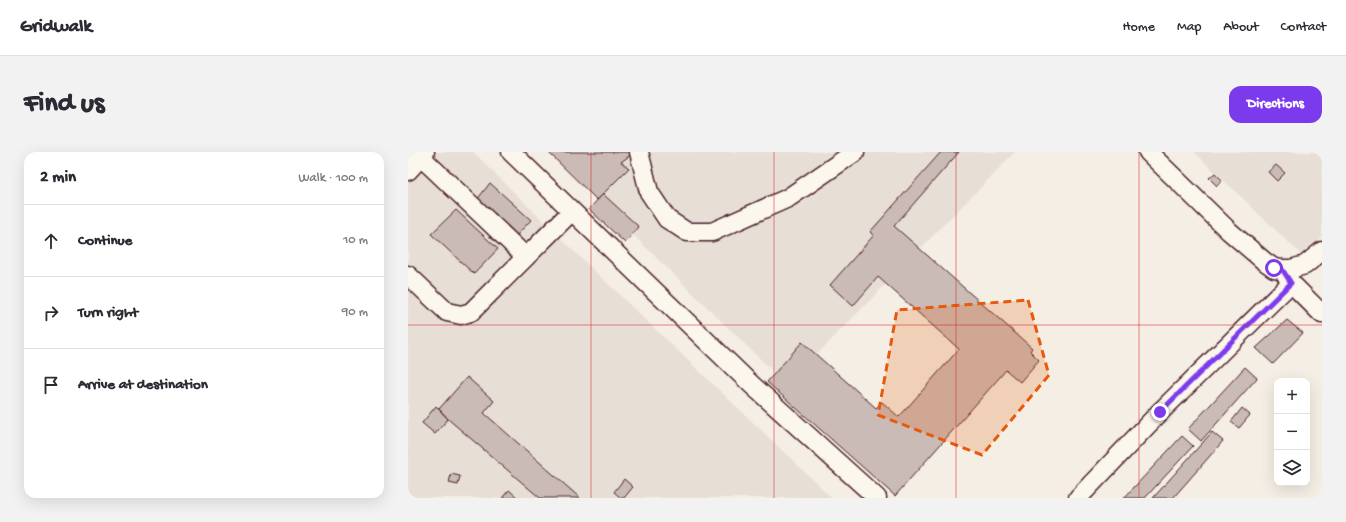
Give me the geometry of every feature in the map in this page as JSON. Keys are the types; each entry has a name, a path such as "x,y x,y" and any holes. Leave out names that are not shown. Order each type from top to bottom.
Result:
{"street":[{"path":"511,152 752,385 877,498"},
{"path":"638,152 649,192 667,219 687,232 712,232 788,198 855,152"},
{"path":"1148,152 1229,231 1264,262 1287,276 1322,314"},
{"path":"408,171 423,154 526,257"},
{"path":"408,275 446,312 461,315 471,312 572,211"},
{"path":"1078,498 1287,276 1291,269 1305,265 1322,252"}],"highlighted area":[{"path":"1028,300 1049,375 982,455 878,415 897,310"}],"shaded area":[{"path":"408,152 473,152 583,260 832,498 408,498"},
{"path":"548,152 1015,152 787,385"},
{"path":"1194,152 1322,152 1322,236 1303,256"}],"building":[{"path":"548,152 629,152 632,154 621,162 629,168 597,200"},
{"path":"941,152 959,152 894,226 1032,348 1030,351 1039,360 1020,382 1006,370 895,496 767,382 802,342 876,408 882,402 899,417 959,349 878,277 853,306 830,285 874,235 870,232"},
{"path":"1276,165 1285,173 1277,181 1268,172"},
{"path":"1215,173 1222,180 1217,186 1209,178"},
{"path":"490,183 531,220 516,236 476,201"},
{"path":"603,194 639,227 625,243 589,209"},
{"path":"456,210 498,249 474,274 431,234"},
{"path":"1287,320 1303,333 1273,364 1256,348"},
{"path":"1245,367 1257,378 1201,441 1188,429"},
{"path":"467,377 494,401 484,413 580,498 540,498 448,419 439,409"},
{"path":"436,406 448,419 435,434 422,423"},
{"path":"1242,408 1250,415 1239,428 1231,422"},
{"path":"1212,432 1223,441 1173,498 1153,498"},
{"path":"1182,436 1193,446 1145,498 1124,498"},
{"path":"451,474 460,476 458,485 449,483"},
{"path":"624,479 633,487 624,498 621,498 614,492"},
{"path":"509,490 518,498 502,498"}],"route":[{"path":"1160,412 1291,283 1282,269 1274,268"}]}
